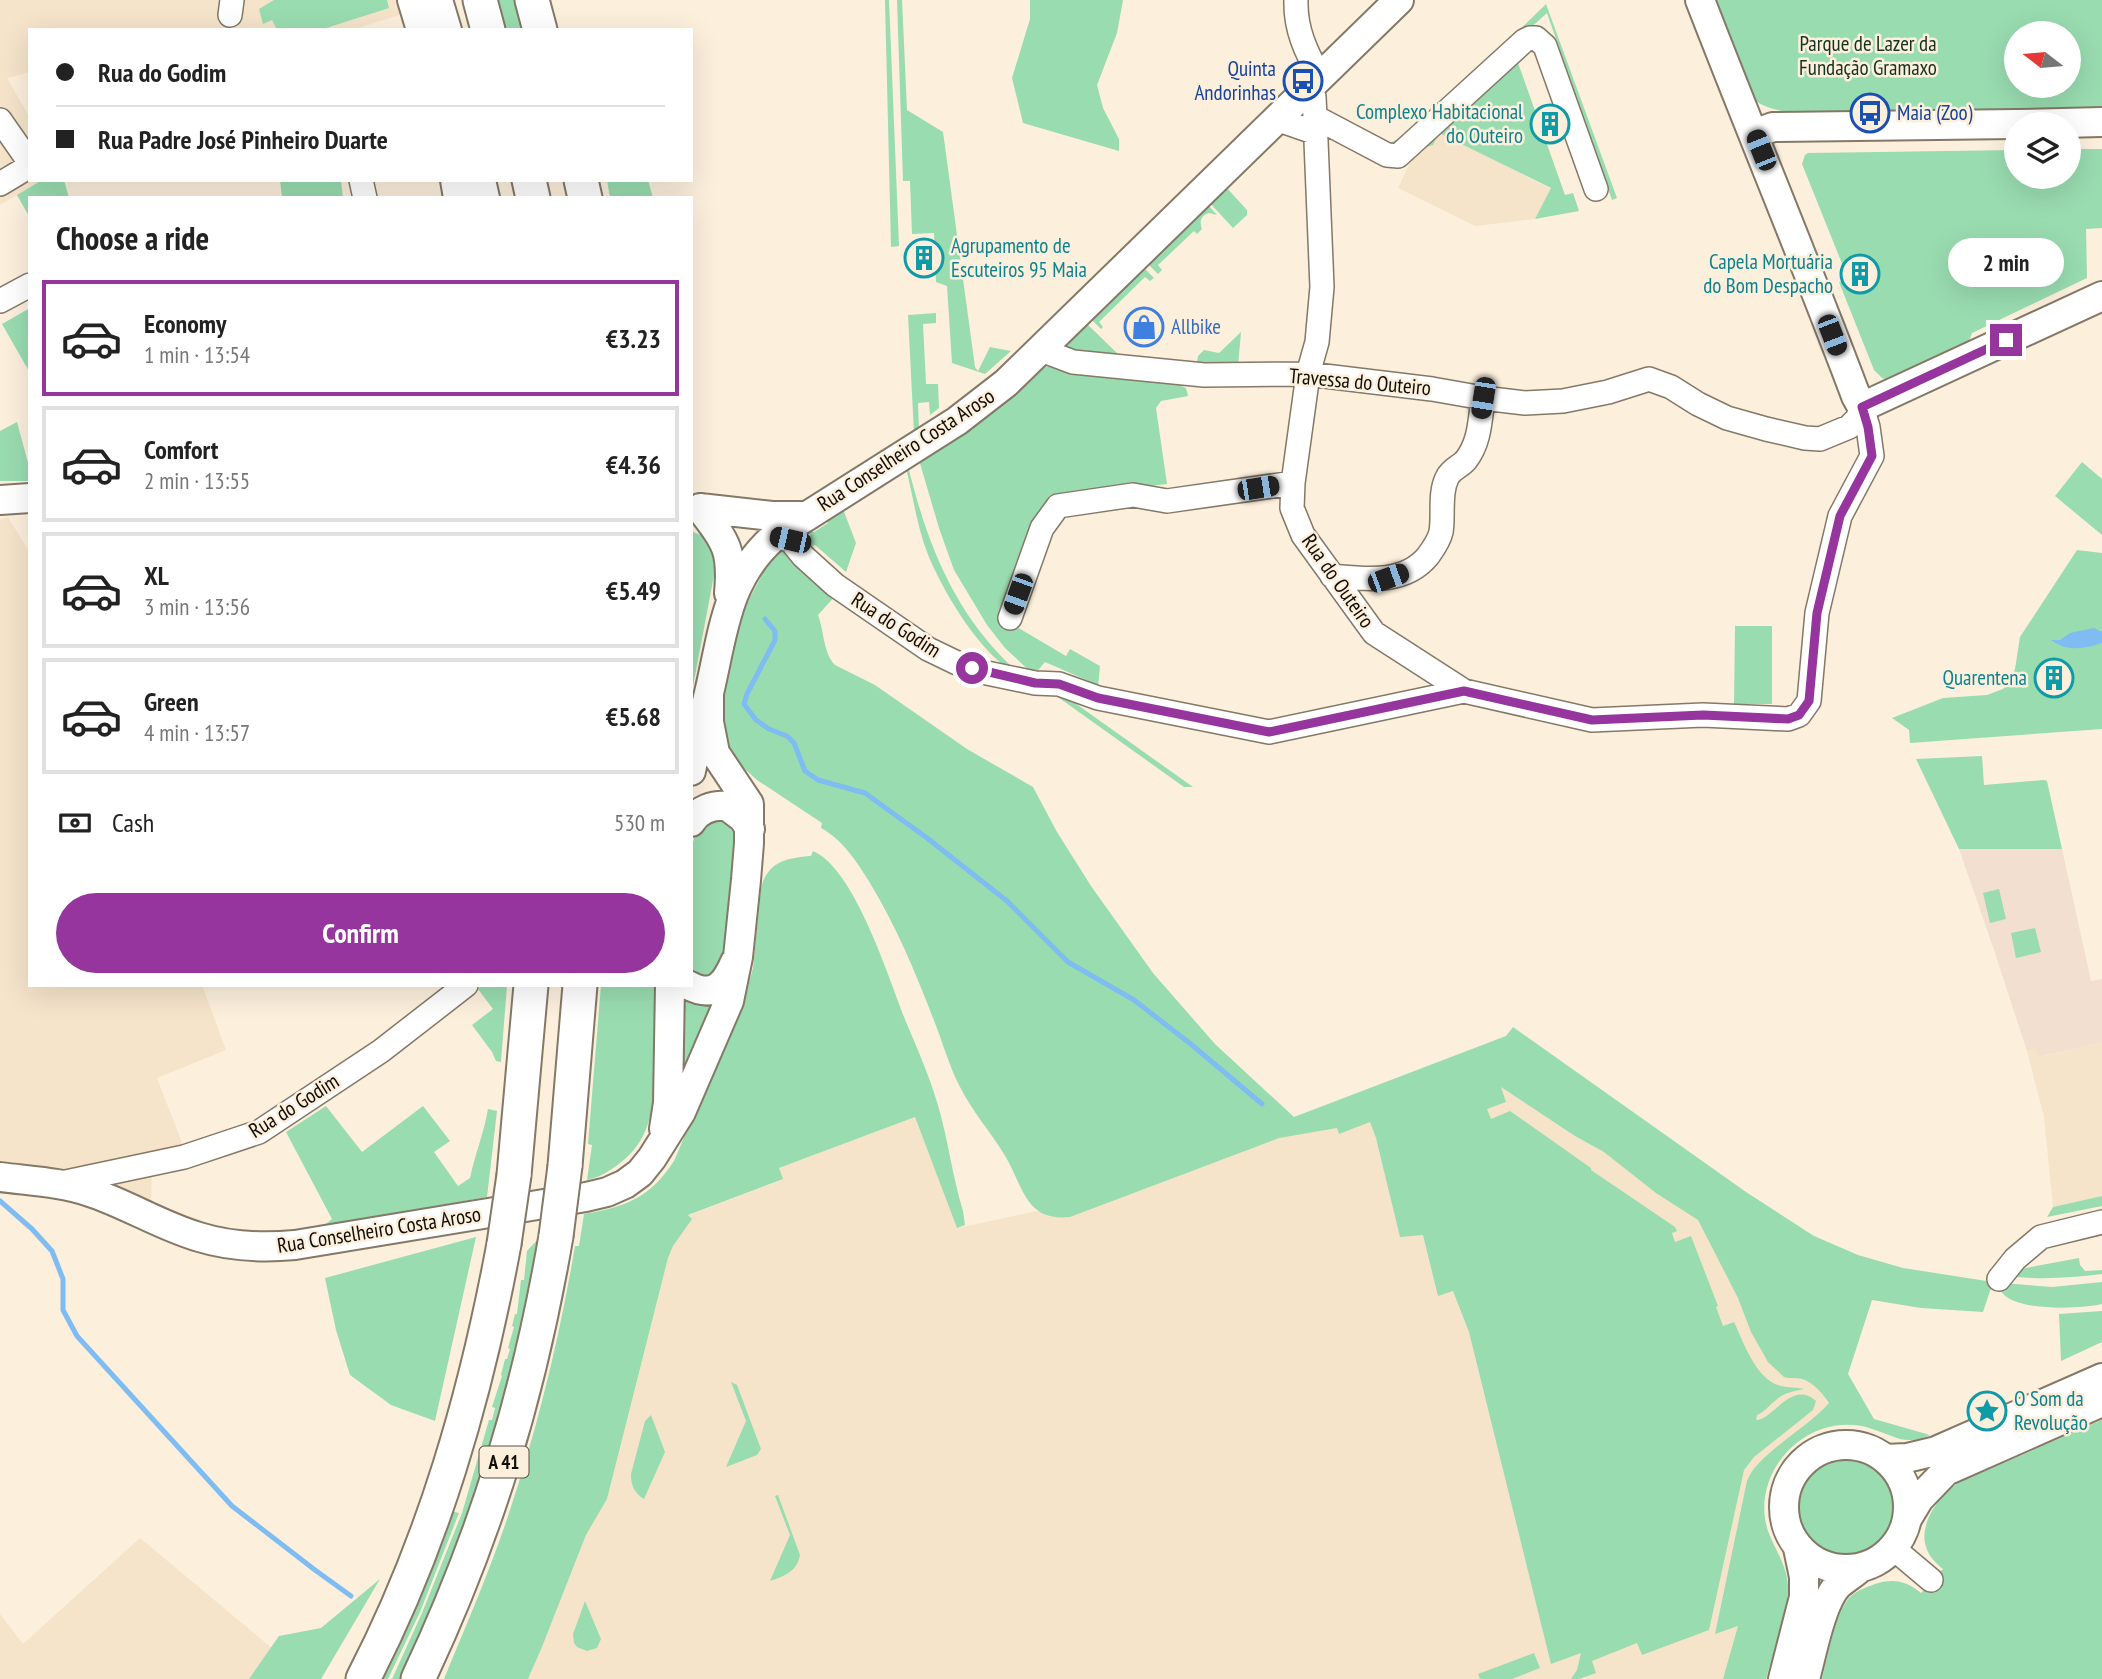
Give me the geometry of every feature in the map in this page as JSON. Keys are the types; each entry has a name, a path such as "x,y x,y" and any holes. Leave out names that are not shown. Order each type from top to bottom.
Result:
{"highway":[{"path":"480,0 487,28"},
{"path":"532,0 539,28"},
{"name":"A 41","path":"363,1679 412,1572 454,1454 484,1345 504,1244 514,1175 531,987"},
{"name":"A 41","path":"418,1679 463,1580 498,1482 532,1359 556,1236 565,1166 580,987"}],"main road":[{"path":"412,0 420,28"},
{"path":"439,0 446,28"},
{"name":"Rua Conselheiro Costa Aroso","path":"693,761 727,617 740,577 754,555 774,537 806,516 957,422 1006,383 1399,0"},
{"path":"1700,0 1862,407 2102,296"},
{"path":"2081,122 2102,122"},
{"path":"1754,134 1773,127 2004,124"},
{"path":"0,499 28,498"},
{"path":"696,507 772,516 806,516"},
{"path":"696,507 774,537"},
{"path":"696,507 721,536 730,555 727,617"},
{"name":"Rua Conselheiro Costa Aroso","path":"0,1177 57,1184 103,1197 198,1237 239,1246 276,1246 324,1241 607,1192 625,1184 640,1173 652,1158 681,1112 729,1001 738,957 750,829 749,804 715,753 709,722 709,694"},
{"path":"693,819 705,809 727,806 743,818 750,829"},
{"name":"Rua Conselheiro Costa Aroso","path":"691,987 709,991 719,987 726,982 738,957"},
{"name":"Rua Conselheiro Costa Aroso","path":"662,1142 667,1103 670,987"},
{"path":"1885,1459 1907,1458 1936,1451 2102,1378"},
{"path":"1798,1548 1827,1567 1843,1570 1860,1568 1879,1561 1894,1548 1919,1499 1946,1471 2102,1402"},
{"path":"1783,1679 1804,1597 1804,1577 1798,1548 1789,1532 1784,1505 1791,1479 1802,1464 1825,1449 1843,1445 1870,1450 1894,1467 1905,1486 1908,1497 1907,1519"},
{"path":"1805,1679 1830,1595 1860,1568"}],"street":[{"name":"Rua do Outeiro","path":"1296,0 1298,31 1315,81 1322,287 1317,342 1308,374 1292,508 1303,535 1374,633 1464,691"},
{"path":"1276,120 1316,125 1391,157 1398,156 1524,41 1536,38 1545,46 1596,189"},
{"path":"0,120 28,161"},
{"path":"0,184 28,165"},
{"path":"0,302 28,286"},
{"name":"Travessa do Outeiro","path":"1041,350 1073,362 1204,375 1308,374 1525,403 1563,401 1608,392 1649,379 1671,387 1727,418 1805,438 1821,439 1849,427 1857,419 1862,407"},
{"path":"1332,576 1388,578 1406,572 1424,561 1441,533 1443,495 1447,478 1454,468 1462,464 1474,448 1478,437 1483,398"},
{"path":"1464,691 1592,720 1703,715 1788,719 1799,715 1809,701 1817,613 1840,516 1872,456 1862,407"},
{"path":"1010,618 1042,528 1058,506 1133,495 1167,501 1293,483"},
{"name":"Rua do Godim","path":"774,537 790,540 803,556 835,585 928,649 987,673 1035,683 1059,684 1098,698 1269,732 1464,691"},
{"name":"Rua do Godim","path":"57,1184 184,1157 259,1132 381,1051 463,987"},
{"path":"1999,1279 2015,1259 2040,1237 2102,1222"},
{"path":"1894,1548 1931,1580"}],"shaded area":[{"path":"0,0 449,0 358,28 28,28 28,73 7,78 28,115 28,182 39,182 0,205"},
{"path":"1439,132 1551,189 1535,219 1475,226 1398,188 1416,150"},
{"path":"8,517 28,550 28,987 203,987 226,1050 157,1078 184,1148 152,1167 151,1215 0,1175 0,519"},
{"path":"1959,849 2062,849 2091,981 2102,979 2102,1042 2038,1057 2036,1049 2027,1051"},
{"path":"1506,1036 1712,1199 1771,1319 1835,1413 1791,1445 1756,1484 1753,1679 528,1679 586,1535 607,1499 668,1258 691,1219 687,1216 782,1180 779,1168 915,1117 958,1228 1041,1210 1328,1105"},
{"path":"2102,1042 2102,1196 2053,1207 2044,1117 2027,1051 2037,1049 2039,1057"},
{"path":"140,1538 279,1654 261,1679 0,1679 0,1614 23,1644"}],"green space":[{"path":"274,0 387,0 389,8 326,28 276,28 272,20 263,24 259,9"},
{"path":"496,0 516,0 523,28 504,28"},
{"path":"885,0 889,0 899,246 891,247"},
{"path":"897,0 902,0 907,110 943,132 975,367 978,371 990,347 1011,351 985,374 952,363 947,286 936,282 934,233 912,234 910,181 903,181"},
{"path":"1030,0 1123,0 1117,33 1097,85 1103,108 1119,139 1119,151 1023,123 1012,78 1030,19"},
{"name":"Parque de Lazer da Fundação Gramaxo","path":"1709,0 2102,0 2102,108 1810,113 1787,112 1754,100"},
{"path":"1546,4 1617,198 1612,200 1547,13 1400,146 1386,145 1411,132 1417,120 1422,125"},
{"path":"1517,60 1565,195 1573,193 1579,211 1535,219 1551,188 1439,133 1433,145 1416,150"},
{"path":"2081,149 2102,149 2102,228 2086,229 2087,278 1972,333 1968,345 1889,380 1882,378 1874,370 1839,282 1844,281 1842,273 1845,271 1802,164 1808,153 2004,150 2004,189 2081,189"},
{"path":"39,182 65,182 68,196 28,196 28,214 17,195"},
{"path":"280,182 341,182 343,196 282,196"},
{"path":"607,182 649,182 652,196 610,196"},
{"path":"1225,186 1247,210 1247,215 1233,228 1209,202"},
{"path":"1207,204 1217,215 1209,213 1202,217 1202,229 1197,234 1194,231 1158,265 1162,270 1158,274 1147,263"},
{"path":"1143,267 1154,278 1150,281 1145,277 1099,322 1103,327 1101,329 1091,319"},
{"path":"28,309 28,370 2,324"},
{"path":"936,313 936,323 923,324 926,384 938,384 939,408 930,415 929,402 918,403 919,429 914,433 908,315"},
{"path":"1086,323 1117,355 1076,358 1065,347"},
{"path":"1241,332 1238,366 1199,365 1198,356 1204,350 1219,353"},
{"path":"1051,365 1170,381 1186,388 1188,396 1161,401 1156,408 1167,484 1050,497 1005,620 1066,656 1070,649 1100,666 1098,687 1045,662 1034,675 1005,648 987,625 954,570 919,460 1039,369"},
{"path":"17,422 28,463 28,481 0,481 0,431"},
{"path":"2082,462 2102,479 2102,535 2055,496"},
{"path":"908,466 924,522 945,574 974,623 1012,667 1006,667 983,645 960,615 941,582 920,532 906,468"},
{"path":"843,509 856,543 846,572 809,542 811,531 814,532 828,523 827,520"},
{"path":"693,532 703,536 710,546 715,570 693,686"},
{"path":"2077,550 2102,553 2102,729 1910,743 1909,730 1892,718 1943,698 1987,695 2003,689 2009,683 2015,669 2020,637"},
{"path":"780,551 788,554 836,595 818,615 826,648 835,665 875,685 967,749 1033,787 1091,886 1153,973 1215,1044 1294,1117 1506,1036 1513,1027 1746,1192 1814,1236 1858,1255 1903,1268 1993,1282 1983,1312 1921,1308 1872,1300 1848,1374 1874,1419 1930,1435 1906,1440 1858,1425 1827,1427 1794,1445 1774,1470 1765,1499 1765,1515 1768,1531 1785,1571 1788,1596 1766,1679 1723,1679 1738,1626 1715,1634 1747,1481 1761,1461 1829,1403 1810,1383 1800,1378 1784,1377 1768,1362 1698,1220 1656,1193 1604,1152 1501,1087 1506,1102 1487,1109 1491,1119 1510,1111 1675,1227 1677,1231 1672,1233 1675,1242 1691,1236 1723,1326 1734,1322 1752,1360 1772,1382 1804,1389 1779,1398 1757,1415 1756,1420 1769,1414 1791,1397 1807,1396 1816,1401 1813,1410 1754,1457 1744,1470 1709,1630 1642,1655 1637,1643 1592,1661 1596,1673 1571,1679 1577,1670 1581,1653 1551,1664 1469,1332 1453,1291 1438,1296 1423,1235 1400,1237 1370,1122 1339,1134 1337,1128 1279,1138 1070,1217 1055,1217 1043,1213 1027,1199 1004,1154 960,1087 904,949 860,867 843,845 821,828 822,823 757,780 738,763 726,742 717,703 740,621 765,569"},
{"path":"1735,626 1772,626 1772,704 1734,704"},
{"path":"1058,691 1193,787 1184,787 1055,695"},
{"path":"1982,756 1984,785 2047,781 2062,849 1959,849 1916,759"},
{"path":"718,818 729,822 738,832 727,963 708,979 693,975 693,843 696,830"},
{"path":"813,851 828,862 843,879 880,954 937,1102 965,1225 957,1228 915,1117 779,1168 783,1179 688,1215 692,1219 668,1258 607,1499 586,1535 528,1679 444,1679 498,1544 527,1456 562,1317 575,1246 579,1246 584,1214 612,1208 635,1199 656,1184 674,1161 747,990 753,968 764,879 768,872 780,863 811,856"},
{"path":"1999,889 2006,919 1990,923 1983,893"},
{"path":"2035,928 2041,952 2016,958 2011,933"},
{"path":"507,987 501,1062 496,1061 472,1025 493,1009 478,989"},
{"path":"601,987 655,987 654,1085 647,1128 632,1152 620,1163 587,1180 592,1145 588,1144"},
{"path":"679,996 697,1004 717,1003 677,1102"},
{"path":"326,1106 362,1152 423,1106 450,1141 434,1152 458,1186 470,1178 488,1109 497,1111 487,1197 323,1226 332,1219 286,1132"},
{"path":"2102,1196 2102,1206 2047,1217 2053,1207"},
{"path":"476,1237 435,1421 391,1405 350,1375 336,1330 325,1278"},
{"path":"539,1238 518,1343 480,1481 452,1562 419,1640 401,1679 392,1679 462,1513 489,1420 492,1420 495,1408 492,1407 510,1349 508,1348 517,1314 521,1280 524,1280 527,1251"},
{"path":"2079,1258 2085,1271 2102,1270 2102,1274 2054,1278 2006,1276 2015,1270"},
{"path":"2102,1282 2102,1304 2079,1307 2032,1306 2008,1298 2001,1291 2002,1283 2052,1287"},
{"path":"2102,1311 2102,1342 2061,1361 2059,1314"},
{"path":"731,1382 737,1385 761,1449 757,1455 726,1467 746,1421"},
{"path":"651,1415 665,1452 644,1499 634,1488 631,1474 645,1421"},
{"path":"2102,1420 2102,1679 1822,1679 1837,1623 1851,1596 1875,1584 1888,1581 1905,1583 1921,1593 1943,1569 1929,1554 1924,1538 1928,1519 1946,1493 1960,1482"},
{"path":"1847,1457 1866,1461 1882,1472 1893,1488 1897,1507 1893,1526 1882,1542 1866,1553 1847,1557 1828,1553 1812,1542 1801,1526 1797,1507 1801,1488 1812,1472 1828,1461"},
{"path":"778,1495 800,1555 793,1569 770,1581 790,1535 775,1496"},
{"path":"451,1511 459,1513 420,1612 388,1679 380,1679"},
{"path":"380,1579 321,1679 249,1679 279,1636 321,1628"},
{"path":"585,1601 601,1639 597,1648 587,1651 577,1647 573,1634"},
{"path":"1534,1653 1540,1668 1512,1679 1480,1679 1478,1674"}],"water":[{"path":"2094,628 2102,632 2102,643 2076,648 2051,640 2060,640 2070,633"}],"waterway":[{"path":"765,619 775,631 775,640 744,704 756,720 787,736 794,743 805,771 818,780 865,793 927,838 1007,901 1068,962 1134,1000 1262,1104"},
{"path":"0,1201 52,1251 63,1279 63,1310 77,1336 232,1506 351,1596"}],"place":[{"name":"Quinta Andorinhas","path":"1303,81"},
{"name":"Maia (Zoo)","path":"1870,113"},
{"name":"Complexo Habitacional do Outeiro","path":"1550,124"},
{"name":"Agrupamento de Escuteiros 95 Maia","path":"924,258"},
{"name":"Capela Mortuária do Bom Despacho","path":"1860,274"},
{"name":"Allbike","path":"1144,327"},
{"name":"Quarentena","path":"2054,678"},
{"name":"O Som da Revolução","path":"1987,1411"}],"route":[{"path":"972,668 1035,683 1059,684 1098,698 1269,732 1464,691 1592,720 1703,715 1788,719 1799,715 1809,701 1817,613 1840,516 1872,456 1862,407 2006,340"}]}
